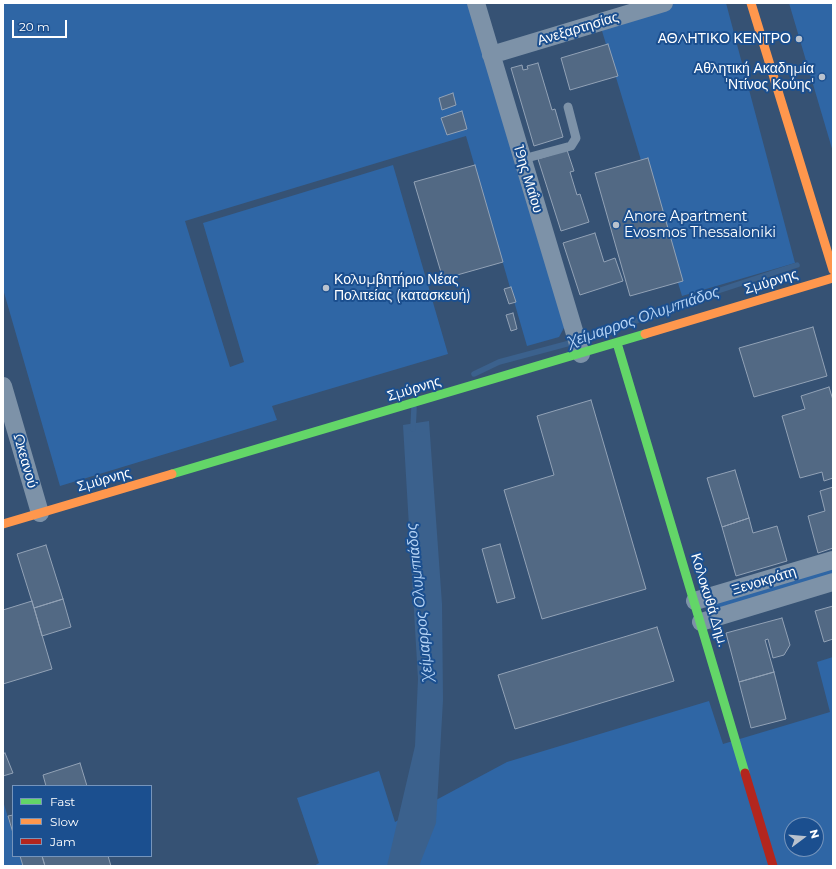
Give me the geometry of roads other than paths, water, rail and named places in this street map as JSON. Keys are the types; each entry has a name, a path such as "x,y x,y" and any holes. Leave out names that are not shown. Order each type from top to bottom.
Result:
{"street":[{"name":"19ης Μαΐου","path":"476,3 581,354"},
{"name":"Ανεξαρτησίας","path":"491,55 664,3"},
{"path":"751,3 833,270"},
{"name":"Σμύρνης","path":"3,524 581,354 833,278"},
{"name":"Κολοκυθά Δημ.","path":"617,343 773,866"},
{"name":"Ωκεανού","path":"3,386 40,513"},
{"name":"Ξενοκράτη","path":"695,601 833,560"},
{"name":"Ξενοκράτη","path":"701,622 833,582"}],"lane":[{"path":"523,159 571,146 576,138 568,107"}],"water":[{"path":"429,421 442,604 443,700 436,823 419,866 387,866 415,746 418,679 403,425"}],"waterway":[{"name":"Χείμαρρος Ολυμπιάδος","path":"474,374 499,362 600,335 687,301 797,265"},
{"name":"Χείμαρρος Ολυμπιάδος","path":"413,429 414,408"}],"place":[{"name":"ΑΘΛΗΤΙΚΟ ΚΕΝΤΡΟ","path":"799,39"},
{"name":"Αθλητική Ακαδημία 'Ντίνος Κούης'","path":"822,77"},
{"name":"Anore Apartment Evosmos Thessaloniki","path":"616,225"},
{"name":"Κολυμβητήριο Νέας Πολιτείας (κατασκευή)","path":"326,288"}]}
